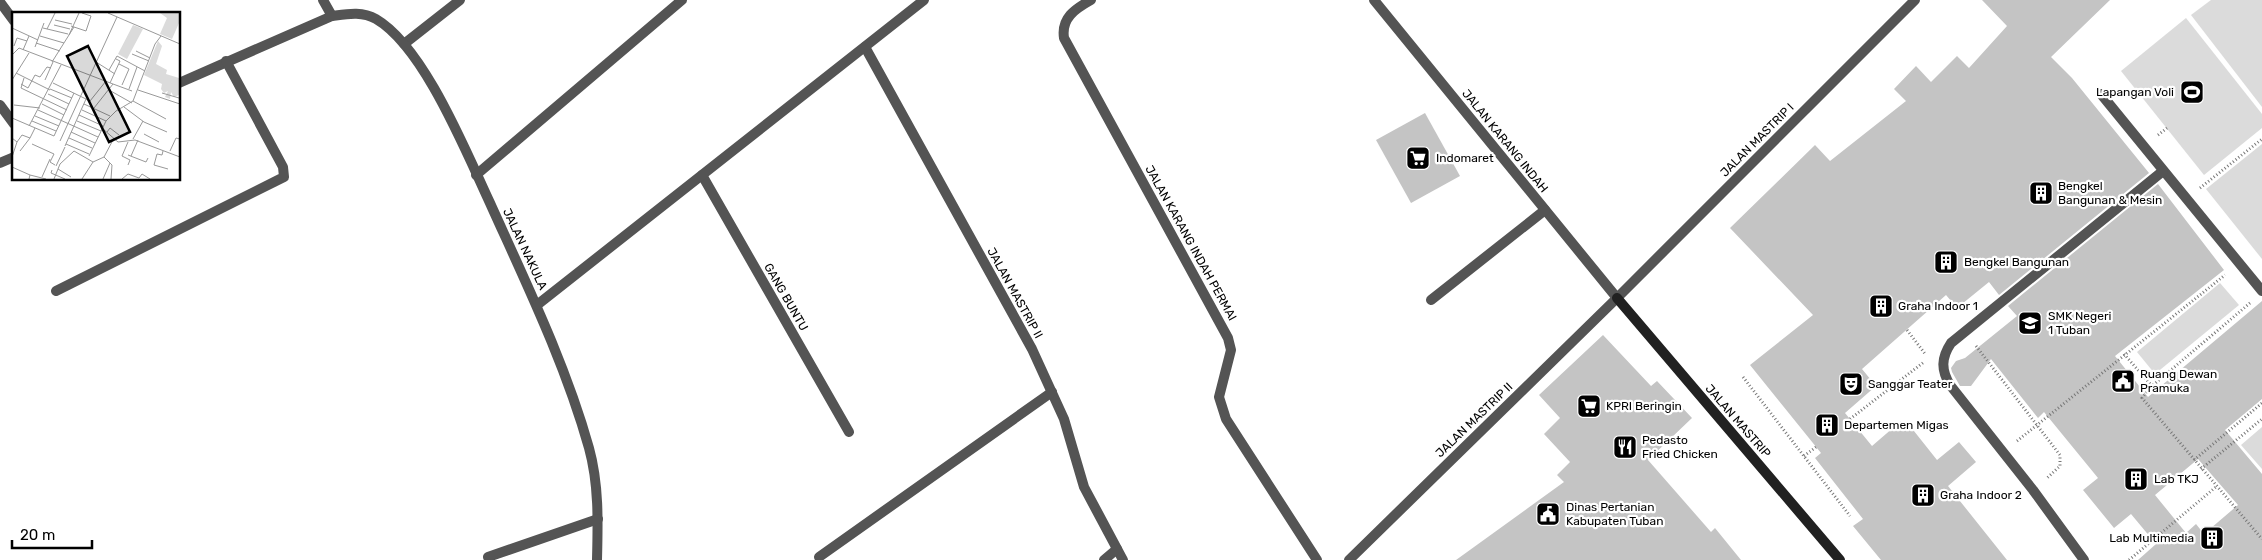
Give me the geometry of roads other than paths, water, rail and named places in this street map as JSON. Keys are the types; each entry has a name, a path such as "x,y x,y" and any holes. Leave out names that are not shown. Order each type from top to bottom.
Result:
{"street":[{"path":"323,0 332,16"},
{"path":"404,44 460,0"},
{"path":"476,174 682,0"},
{"path":"537,305 924,0"},
{"name":"JALAN KARANG INDAH PERMAI","path":"1091,0 1079,7 1065,22 1062,28 1064,38 1228,338 1231,350 1219,397 1226,419 1316,560"},
{"name":"JALAN KARANG INDAH","path":"1374,0 1616,298"},
{"name":"JALAN MASTRIP I","path":"1616,298 1916,0"},
{"path":"0,2 12,18"},
{"name":"JALAN NAKULA","path":"180,83 332,16 368,15 385,26 404,44 433,87 476,174 537,305 577,410 589,449 596,488 598,520 597,560"},
{"name":"JALAN MASTRIP II","path":"865,48 1032,349 1064,419 1084,487 1123,560"},
{"path":"56,291 284,177 283,167 226,62"},
{"path":"2101,94 2262,290"},
{"path":"0,106 12,121"},
{"path":"0,163 12,158"},
{"path":"2084,560 2004,451 1945,377 1943,359 1951,343 1965,331 2163,171"},
{"name":"GANG BUNTU","path":"702,175 849,432"},
{"path":"1431,300 1545,210"},
{"name":"JALAN MASTRIP II","path":"1349,560 1616,298"},
{"name":"JALAN MASTRIP","path":"1616,298 1840,560"},
{"path":"819,557 1052,392"},
{"path":"488,557 598,520"},
{"path":"1104,560 1117,549"}],"place":[{"name":"Lapangan Voli","path":"2192,92"},
{"name":"Indomaret","path":"1418,158"},
{"name":"Bengkel Bangunan & Mesin","path":"2041,193"},
{"name":"Bengkel Bangunan","path":"1946,262"},
{"name":"Graha Indoor 1","path":"1881,306"},
{"name":"SMK Negeri 1 Tuban","path":"2030,323"},
{"name":"Ruang Dewan Pramuka","path":"2123,381"},
{"name":"Sanggar Teater","path":"1851,384"},
{"name":"KPRI Beringin","path":"1589,406"},
{"name":"Departemen Migas","path":"1827,425"},
{"name":"Pedasto Fried Chicken","path":"1625,447"},
{"name":"Lab TKJ","path":"2136,479"},
{"name":"Graha Indoor 2","path":"1923,495"},
{"name":"Dinas Pertanian Kabupaten Tuban","path":"1548,514"},
{"name":"Lab Multimedia","path":"2212,538"}]}
